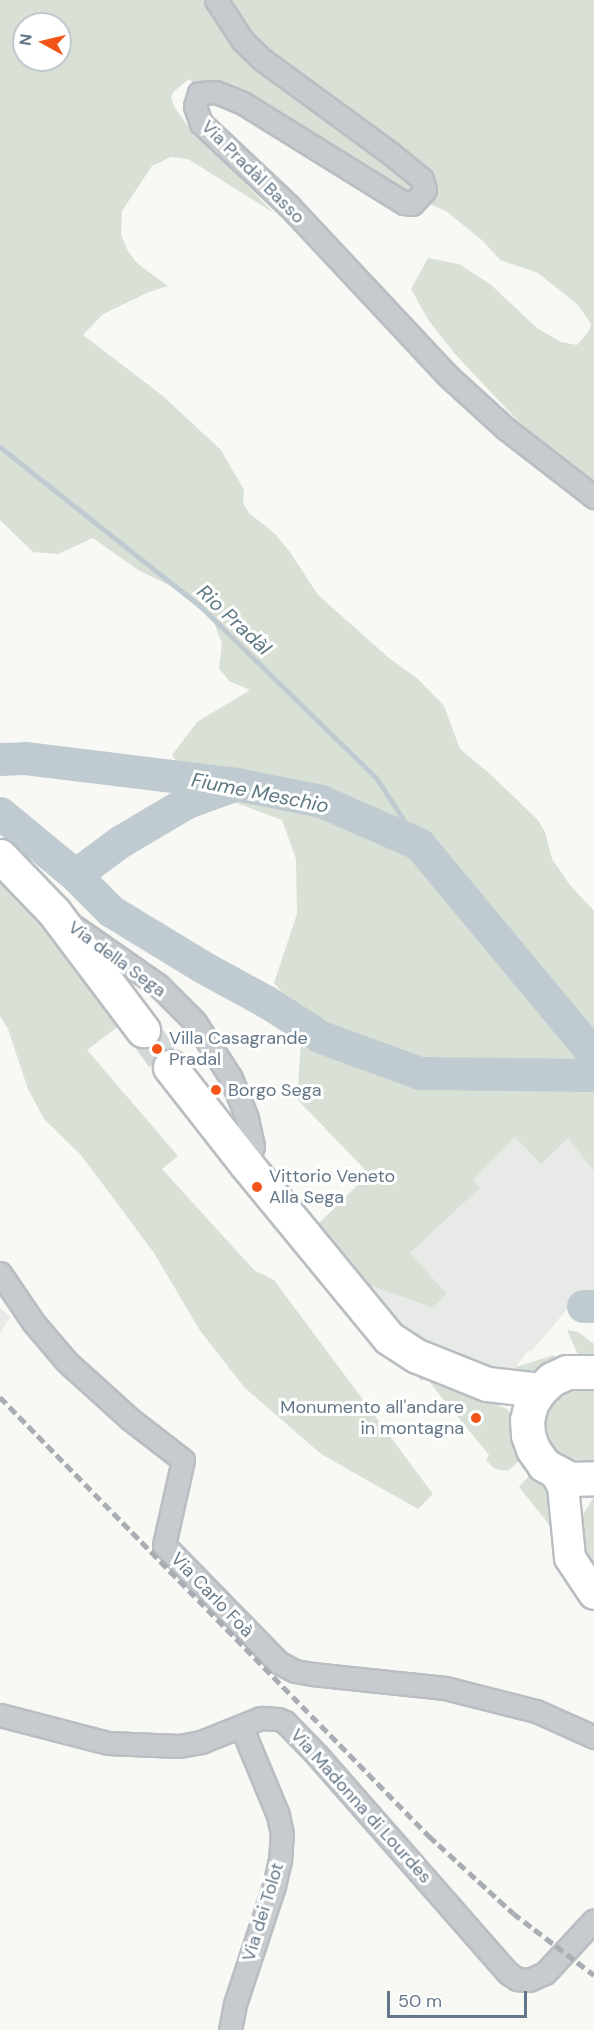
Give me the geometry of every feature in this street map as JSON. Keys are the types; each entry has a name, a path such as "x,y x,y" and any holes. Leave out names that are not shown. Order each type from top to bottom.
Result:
{"main road":[{"name":"Via della Sega","path":"0,856 54,912 143,1030"},
{"path":"170,1067 246,1164 389,1338 417,1356 487,1384 510,1400 527,1420"},
{"path":"594,1372 567,1372 552,1379 540,1390 531,1404 527,1420 528,1435 533,1449 544,1465 556,1474 570,1479 594,1480"},
{"path":"487,1384 540,1390"},
{"path":"556,1474 562,1486 570,1558 594,1594"},
{"path":"566,1533 581,1496 594,1480"}],"street":[{"name":"Via Pradàl Basso","path":"216,0 243,41 263,60 390,153 422,179 425,190 412,204 404,203 243,103 216,92 199,93 195,106 201,123 289,206 447,375 505,428 594,497"},
{"name":"Via della Sega","path":"54,912 158,985 195,1022 231,1078 247,1118 253,1146 246,1164"},
{"name":"Via Carlo Foà","path":"0,1273 33,1322 67,1362 130,1419 183,1460 164,1545 278,1662 295,1671 312,1674 402,1682 454,1691 536,1711 594,1737"},
{"name":"Via Madonna di Lourdes","path":"0,1715 108,1743 179,1746 201,1742 242,1728 261,1718 278,1719 285,1722 317,1755 508,1973 517,1979 529,1980 545,1973 594,1920"},
{"name":"Via dei Tolot","path":"230,2030 235,2004 274,1886 280,1861 282,1834 278,1815 242,1728"}],"shaded area":[{"path":"0,0 208,0 416,181 410,197 202,91 189,79 173,92 171,98 175,108 187,125 274,213 188,159 171,157 152,166 122,211 121,235 128,251 138,264 168,286 149,292 103,314 83,335 163,396 221,450 244,490 243,503 249,513 275,534 290,552 318,595 389,658 418,679 444,706 460,749 538,820 545,832 552,859 570,885 594,911 594,1171 568,1138 541,1164 515,1137 473,1179 480,1188 410,1253 447,1294 433,1308 372,1286 361,1295 314,1228 369,1174 297,1099 303,1015 274,983 297,914 296,859 282,820 226,799 211,807 172,755 197,722 250,690 229,681 219,668 222,643 214,623 201,607 179,590 138,570 93,538 58,554 33,552 0,520"},
{"path":"224,0 594,0 594,484 519,422 455,354 429,321 411,289 428,258 459,264 490,284 537,328 561,342 577,345 589,331 591,324 578,305 538,273 500,260 483,241 446,211 427,203 431,191 362,123 248,36"},
{"path":"0,856 132,1016 87,1050 178,1156 162,1169 254,1270 274,1280 433,1494 418,1509 321,1454 244,1387 201,1332 154,1253 111,1195 80,1154 44,1119 28,1089 8,1029 0,1016"},
{"path":"515,1137 568,1137 594,1171 594,1300 573,1302 531,1352 528,1350 508,1378 426,1346 361,1295 372,1286 433,1308 447,1295 410,1253 480,1188 472,1179"},
{"path":"0,1307 10,1317 0,1334"},
{"path":"567,1330 578,1332 594,1344 594,1363 578,1355"},
{"path":"554,1355 557,1361 537,1376 508,1378 516,1367"},
{"path":"409,1365 507,1409 515,1420 521,1459 508,1471 495,1469 486,1460 489,1455 426,1378 421,1381"},
{"path":"579,1387 594,1389 594,1460 587,1462 564,1457 554,1450 545,1429 550,1405 557,1396"},
{"path":"531,1474 548,1480 551,1527 519,1487"},
{"path":"594,1497 594,1576 586,1565 580,1527 584,1513"}],"waterway":[{"name":"Rio Pradàl","path":"0,447 201,607 377,779 419,844"},
{"name":"Fiume Meschio","path":"0,759 25,758 236,784 321,801 419,844 594,1055"},
{"path":"75,875 121,841 187,802 231,786"},
{"path":"0,813 75,875 111,911 201,966 267,1002 321,1037 420,1073 594,1075"},
{"path":"583,1306 594,1306"}],"tunnel":[{"path":"143,1030 170,1067"}],"railway":[{"path":"0,1397 429,1836 513,1913 594,1975"}],"place":[{"name":"Villa Casagrande Pradal","path":"157,1049"},
{"name":"Borgo Sega","path":"216,1090"},
{"name":"Vittorio Veneto Alla Sega","path":"257,1187"},
{"name":"Monumento all'andare in montagna","path":"476,1418"}]}
